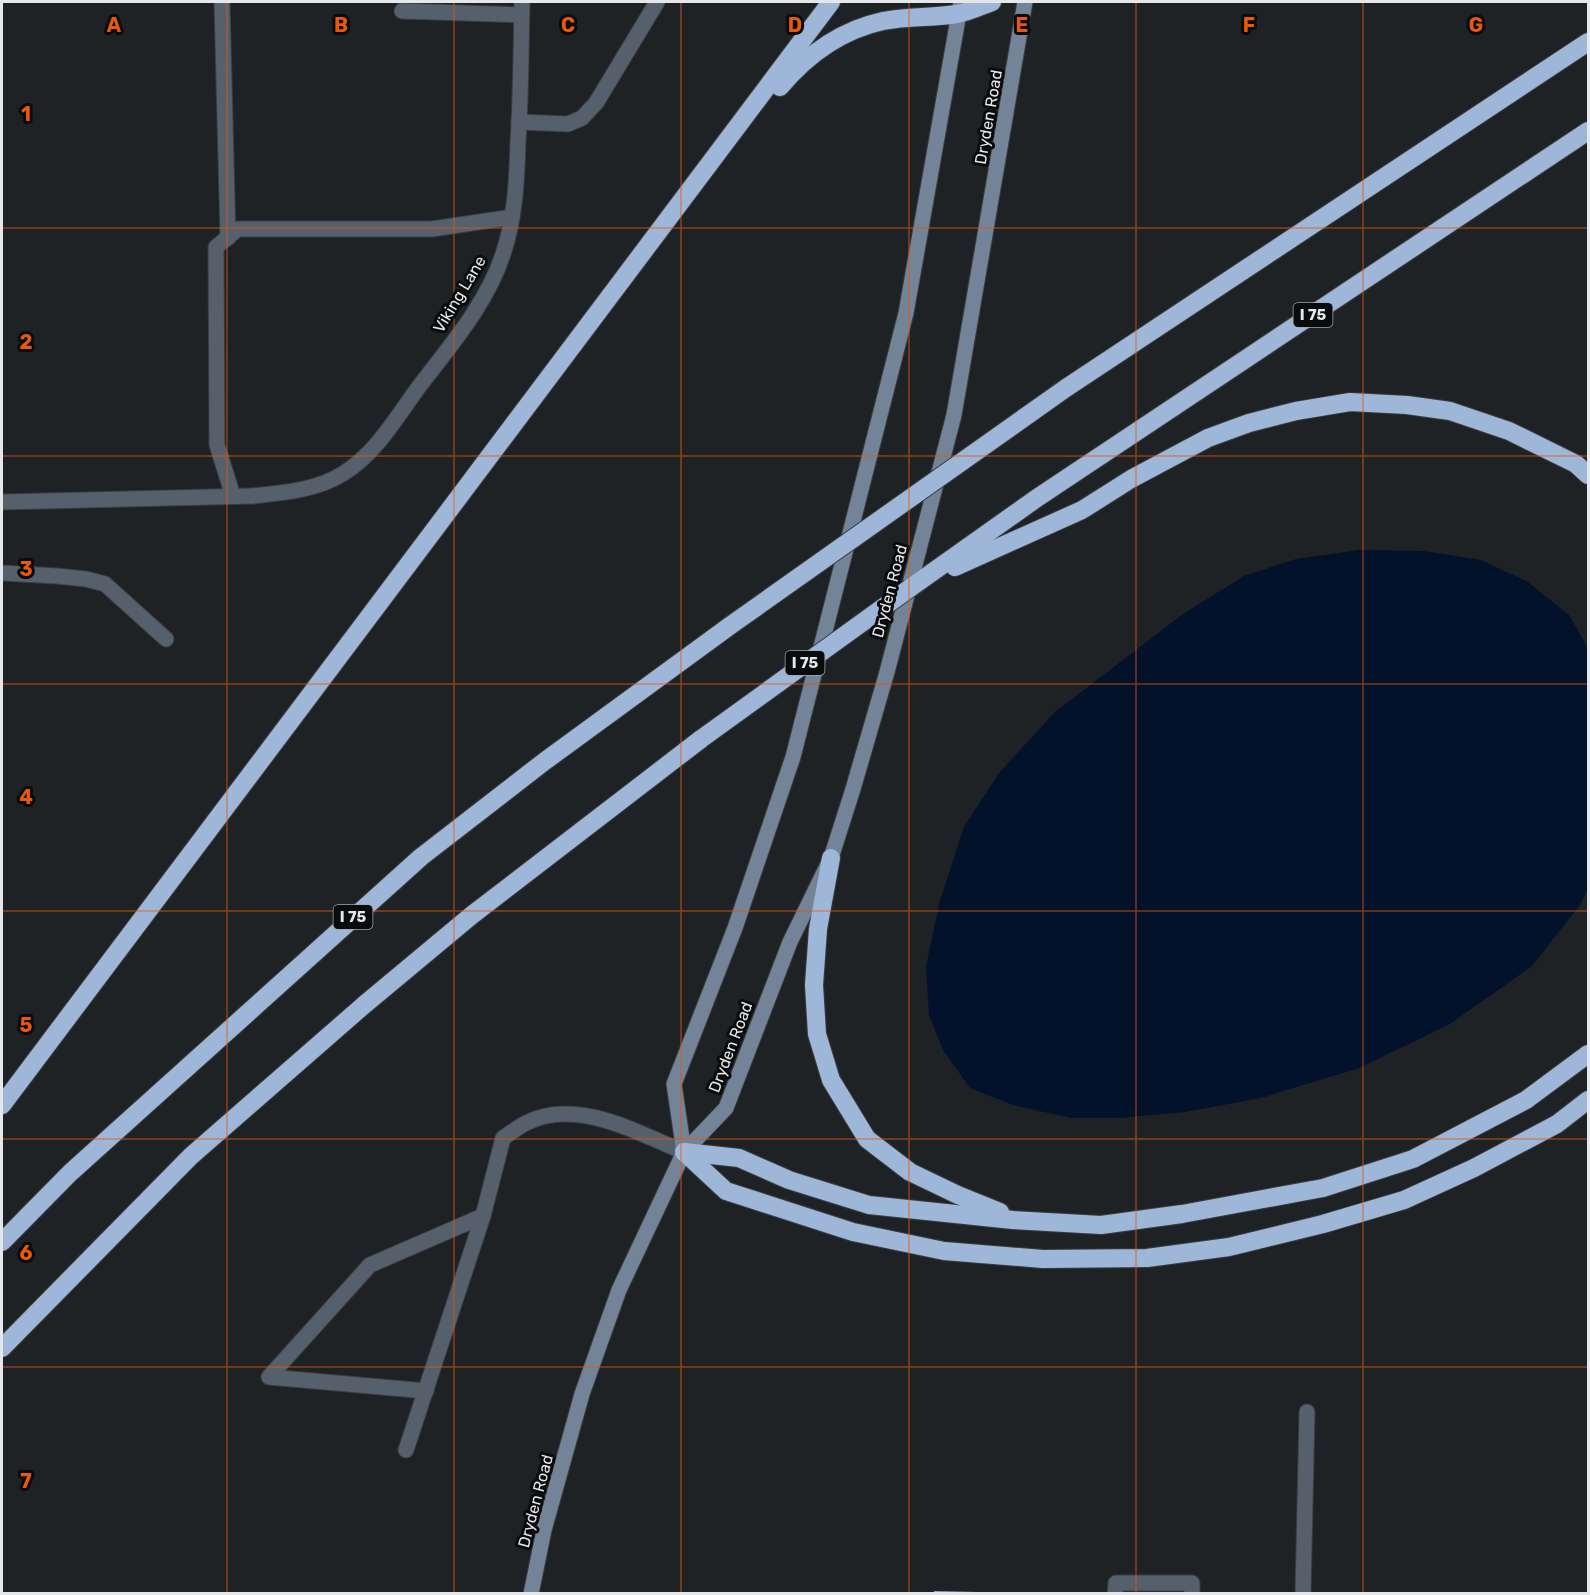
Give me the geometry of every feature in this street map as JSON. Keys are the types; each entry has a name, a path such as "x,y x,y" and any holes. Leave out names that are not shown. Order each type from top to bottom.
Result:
{"highway":[{"path":"2,1105 831,2"},
{"path":"681,202 794,70 818,50 862,27 992,2"},
{"name":"I 75","path":"2,1242 78,1166 421,856 545,761 731,625 1066,388 1588,42"},
{"name":"I 75","path":"2,1348 191,1156 355,1013 472,915 701,739 1037,498 1588,131"},
{"path":"909,588 1028,532 1082,510 1208,438 1278,415 1350,402 1407,405 1450,411 1509,431 1576,464 1588,475"},
{"path":"831,858 818,929 814,985 817,1034 831,1080 867,1139 910,1172 957,1195 1021,1220"},
{"path":"684,1152 738,1158 789,1180 869,1205 1021,1220 1101,1225 1182,1214 1323,1188 1413,1159 1526,1100 1588,1054"},
{"path":"684,1152 726,1191 853,1232 944,1251 1043,1259 1147,1258 1239,1244 1323,1224 1404,1200 1474,1168 1547,1129 1588,1101"}],"main road":[{"name":"Dryden Road","path":"531,1593 544,1530 586,1384 619,1290 684,1152 726,1108 790,942 831,858 887,672 954,415 1025,2"},
{"path":"684,1152 674,1084 735,928 793,757 906,313 959,8"}],"street":[{"path":"222,2 228,238"},
{"path":"519,122 567,124 582,118 596,103 657,2"},
{"path":"402,11 522,8"},
{"name":"Viking Lane","path":"2,502 252,496 283,493 319,484 343,474 365,457 456,337 487,289 503,255 512,217 519,122 522,8"},
{"path":"233,496 217,445 216,247 238,229 432,229 512,217"},
{"path":"2,573 86,579 105,584 165,639"},
{"path":"406,1450 483,1216 503,1138 527,1122 552,1115 583,1114 612,1122 684,1152"},
{"path":"426,1391 269,1377 370,1265 483,1216"},
{"path":"1303,1593 1308,1412"},
{"path":"1115,1593 1116,1582 1192,1583 1192,1593"}],"water":[{"path":"1359,550 1424,551 1481,560 1528,582 1570,616 1588,649 1588,888 1580,905 1532,966 1450,1024 1359,1068 1261,1098 1185,1112 1119,1118 1071,1118 1013,1105 970,1088 943,1050 929,1015 926,966 940,900 964,827 999,773 1055,712 1183,614 1244,576 1296,559"}],"building":[{"path":"934,1591 979,1592 979,1594 934,1594"}]}
